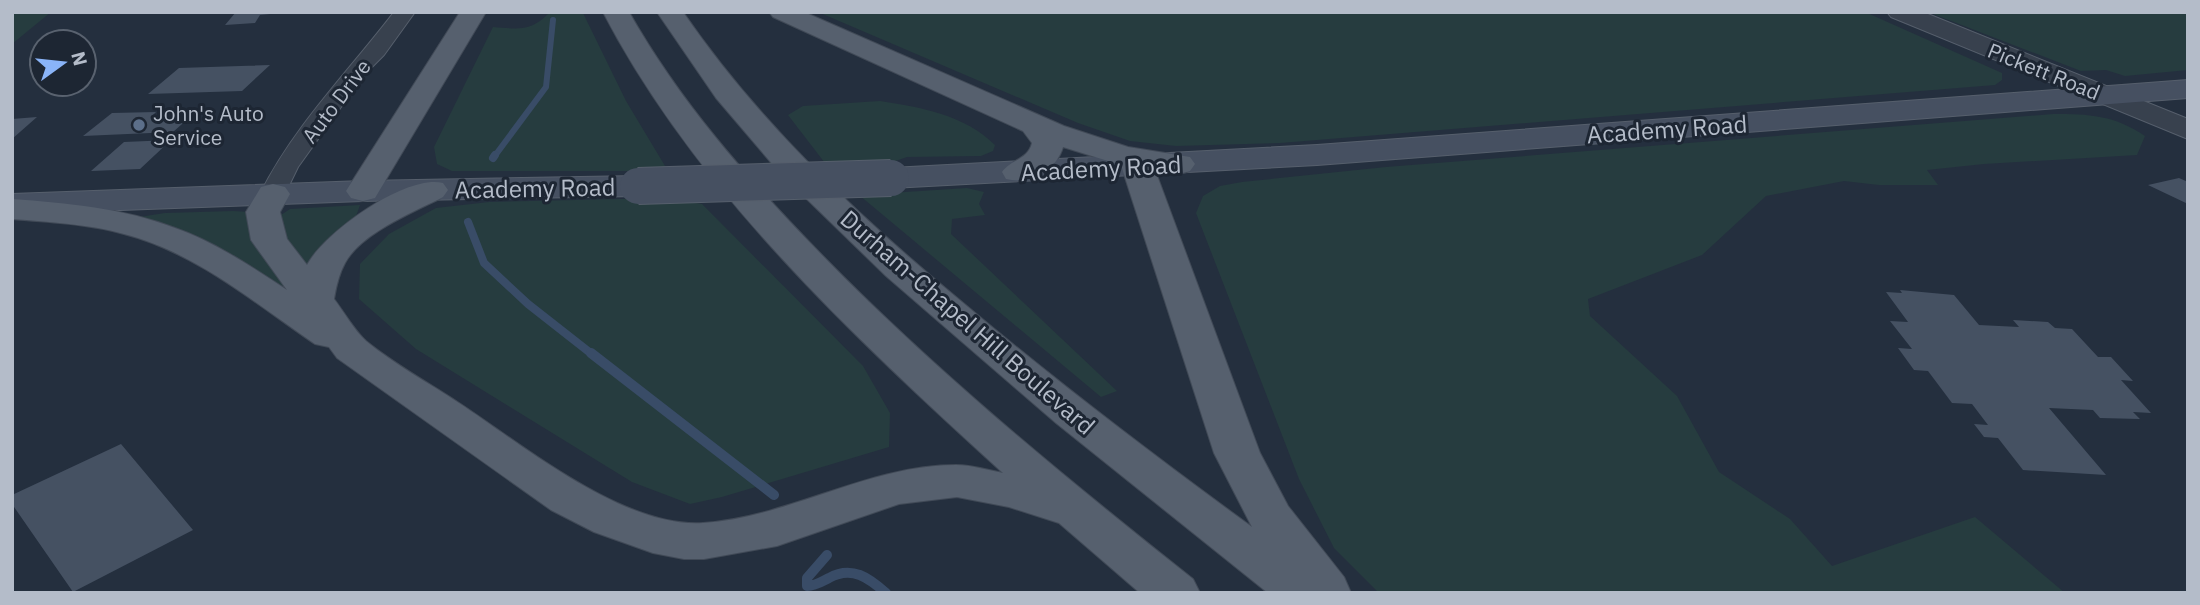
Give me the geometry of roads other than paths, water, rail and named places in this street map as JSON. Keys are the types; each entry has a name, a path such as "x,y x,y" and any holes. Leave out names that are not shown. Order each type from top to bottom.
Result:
{"main road":[{"path":"363,191 473,12"},
{"path":"616,12 652,74 688,124 754,205 820,276 919,373 1074,510 1175,593"},
{"name":"Durham-Chapel Hill Boulevard","path":"670,12 740,107 870,243 1006,361 1186,504 1305,593"},
{"path":"782,12 1035,125 1123,156 1180,164"},
{"name":"Academy Road","path":"12,206 363,191 891,178 1180,164 2188,89"},
{"path":"1018,172 1037,164 1047,151 1048,142 1035,125"},
{"path":"1137,166 1237,453 1270,517 1327,593"},
{"path":"314,301 326,262 333,252 365,227 431,190"},
{"path":"273,194 263,212 269,240 351,349"},
{"path":"12,206 97,218 155,233 208,258 351,349 568,498 611,520 653,535 684,541 718,539 777,528 895,488 931,482 981,484 1074,510"}],"street":[{"name":"Auto Drive","path":"273,194 286,167 356,70 376,50 405,12"},
{"name":"Pickett Road","path":"1900,12 2188,130"}],"waterway":[{"path":"494,157 546,87 553,20"},
{"path":"468,222 484,263 528,304 593,355"},
{"path":"591,353 774,495"},
{"path":"827,555 807,578 807,586 816,585 837,574 853,573 867,578 886,593"}],"place":[{"name":"John's Auto Service","path":"139,125"}]}
